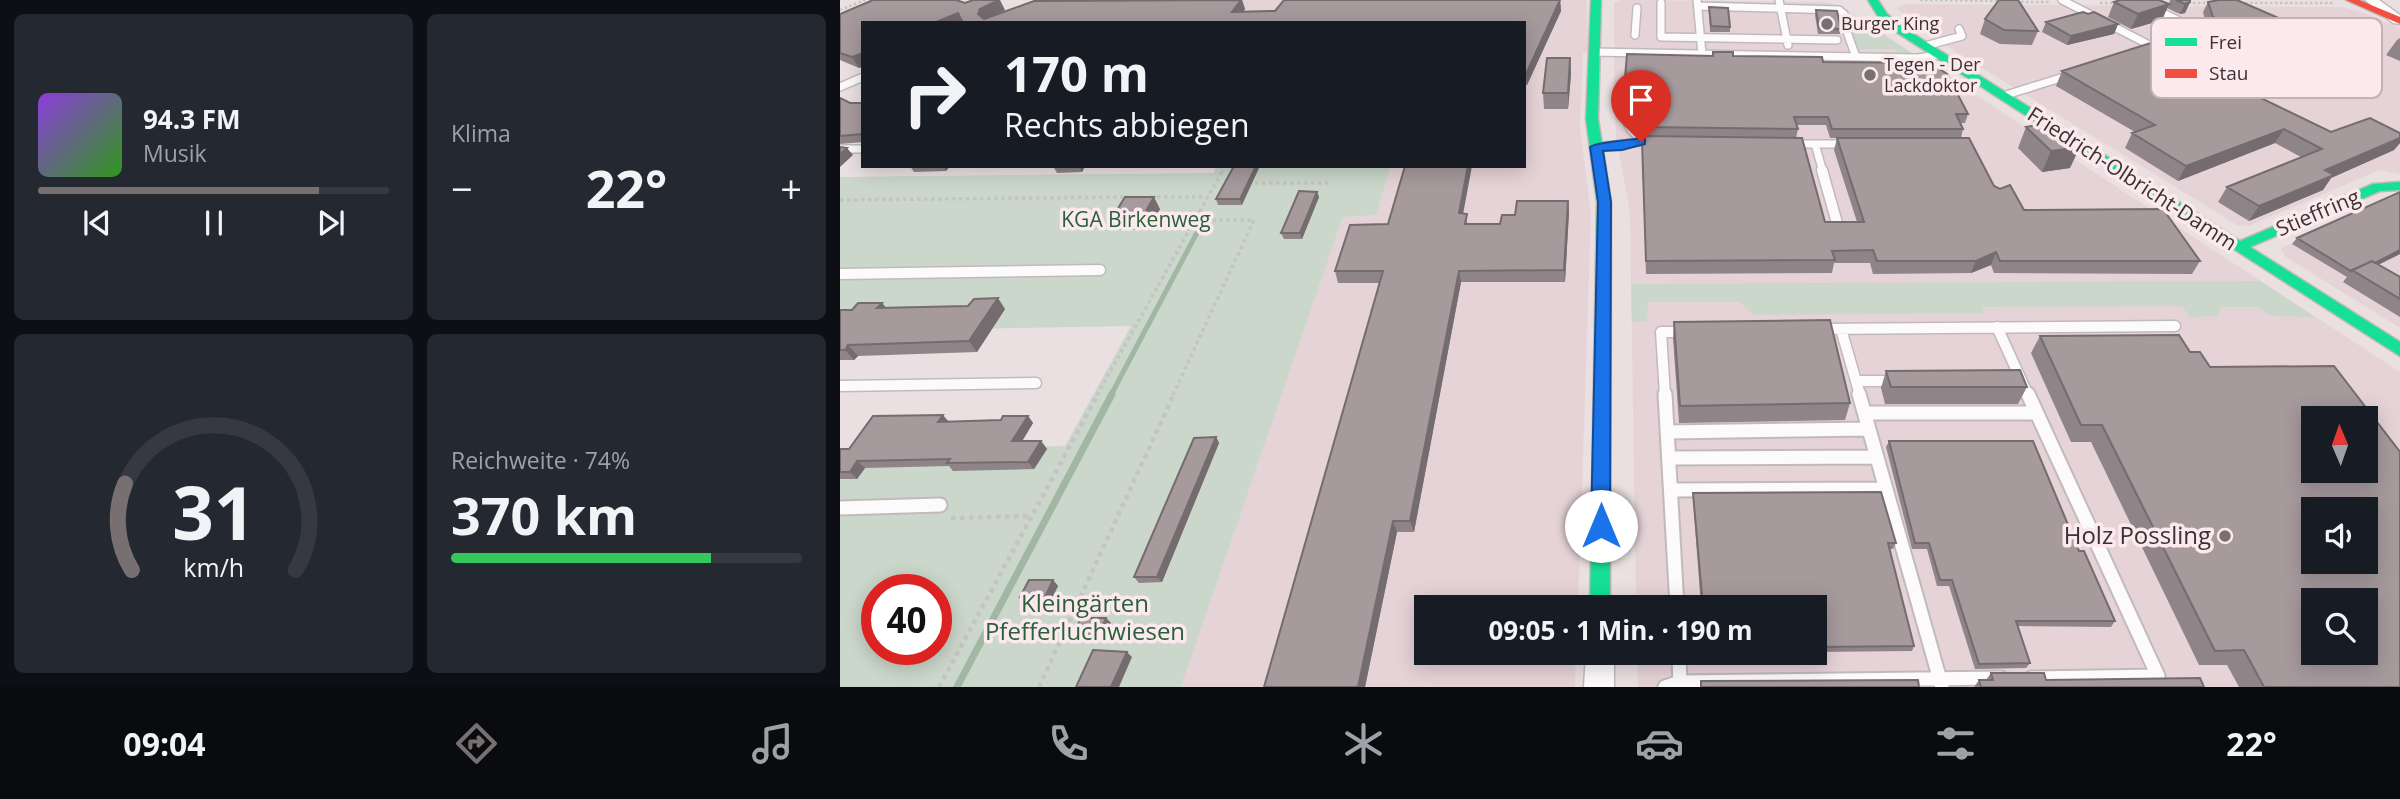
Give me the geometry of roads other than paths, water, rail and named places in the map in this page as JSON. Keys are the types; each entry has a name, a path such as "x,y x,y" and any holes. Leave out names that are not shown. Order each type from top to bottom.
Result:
{"street":[{"path":"1596,0 1591,119 1604,202 1600,595"},
{"name":"Friedrich-Olbricht-Damm","path":"1873,0 1883,16 1932,51 2400,349"},
{"path":"2351,0 2399,20"},
{"path":"2371,0 2399,20"},
{"name":"Stieffring","path":"2239,247 2378,187 2400,186"},
{"path":"1599,687 1600,665"}],"lane":[{"path":"2062,0 2151,46"},
{"path":"2141,0 2175,18"},
{"path":"1661,3 1661,37 1837,40"},
{"path":"1702,54 1698,3 1780,4 1839,10 1844,13 1842,18 1856,57"},
{"path":"1780,4 1790,55"},
{"path":"1635,35 1637,8"},
{"path":"1593,52 1918,58 1962,36 1959,29"},
{"path":"2003,96 2085,71"},
{"path":"840,87 861,78"},
{"path":"1641,102 1630,104 1627,119 1632,135 1641,142"},
{"path":"1596,147 1641,142 1669,144"},
{"path":"1775,144 1854,144"},
{"path":"1815,144 1838,223"},
{"path":"840,149 861,149"},
{"path":"840,274 1100,270"},
{"path":"1813,329 2175,326"},
{"path":"1677,665 1675,685 1940,683 2158,676 1997,327"},
{"path":"1841,329 1940,683"},
{"path":"1676,595 1661,332 1703,331"},
{"path":"2008,380 2022,380"},
{"path":"1856,381 1911,381"},
{"path":"840,386 1036,383"},
{"path":"1865,414 2037,413"},
{"path":"1667,432 1869,429"},
{"path":"1670,458 1877,457"},
{"path":"1672,490 1886,489"},
{"path":"840,508 940,505"}],"waterway":[{"path":"1111,395 1201,225"},
{"path":"957,687 1112,394"}],"place":[{"name":"Burger King","path":"1827,24"},
{"name":"Tegen - Der Lackdoktor","path":"1870,75"},
{"name":"Holz Possling","path":"2225,536"}],"park label":[{"name":"KGA Birkenweg","path":"1136,220"},
{"name":"Kleingärten Pfefferluchwiesen","path":"1085,618"}]}
